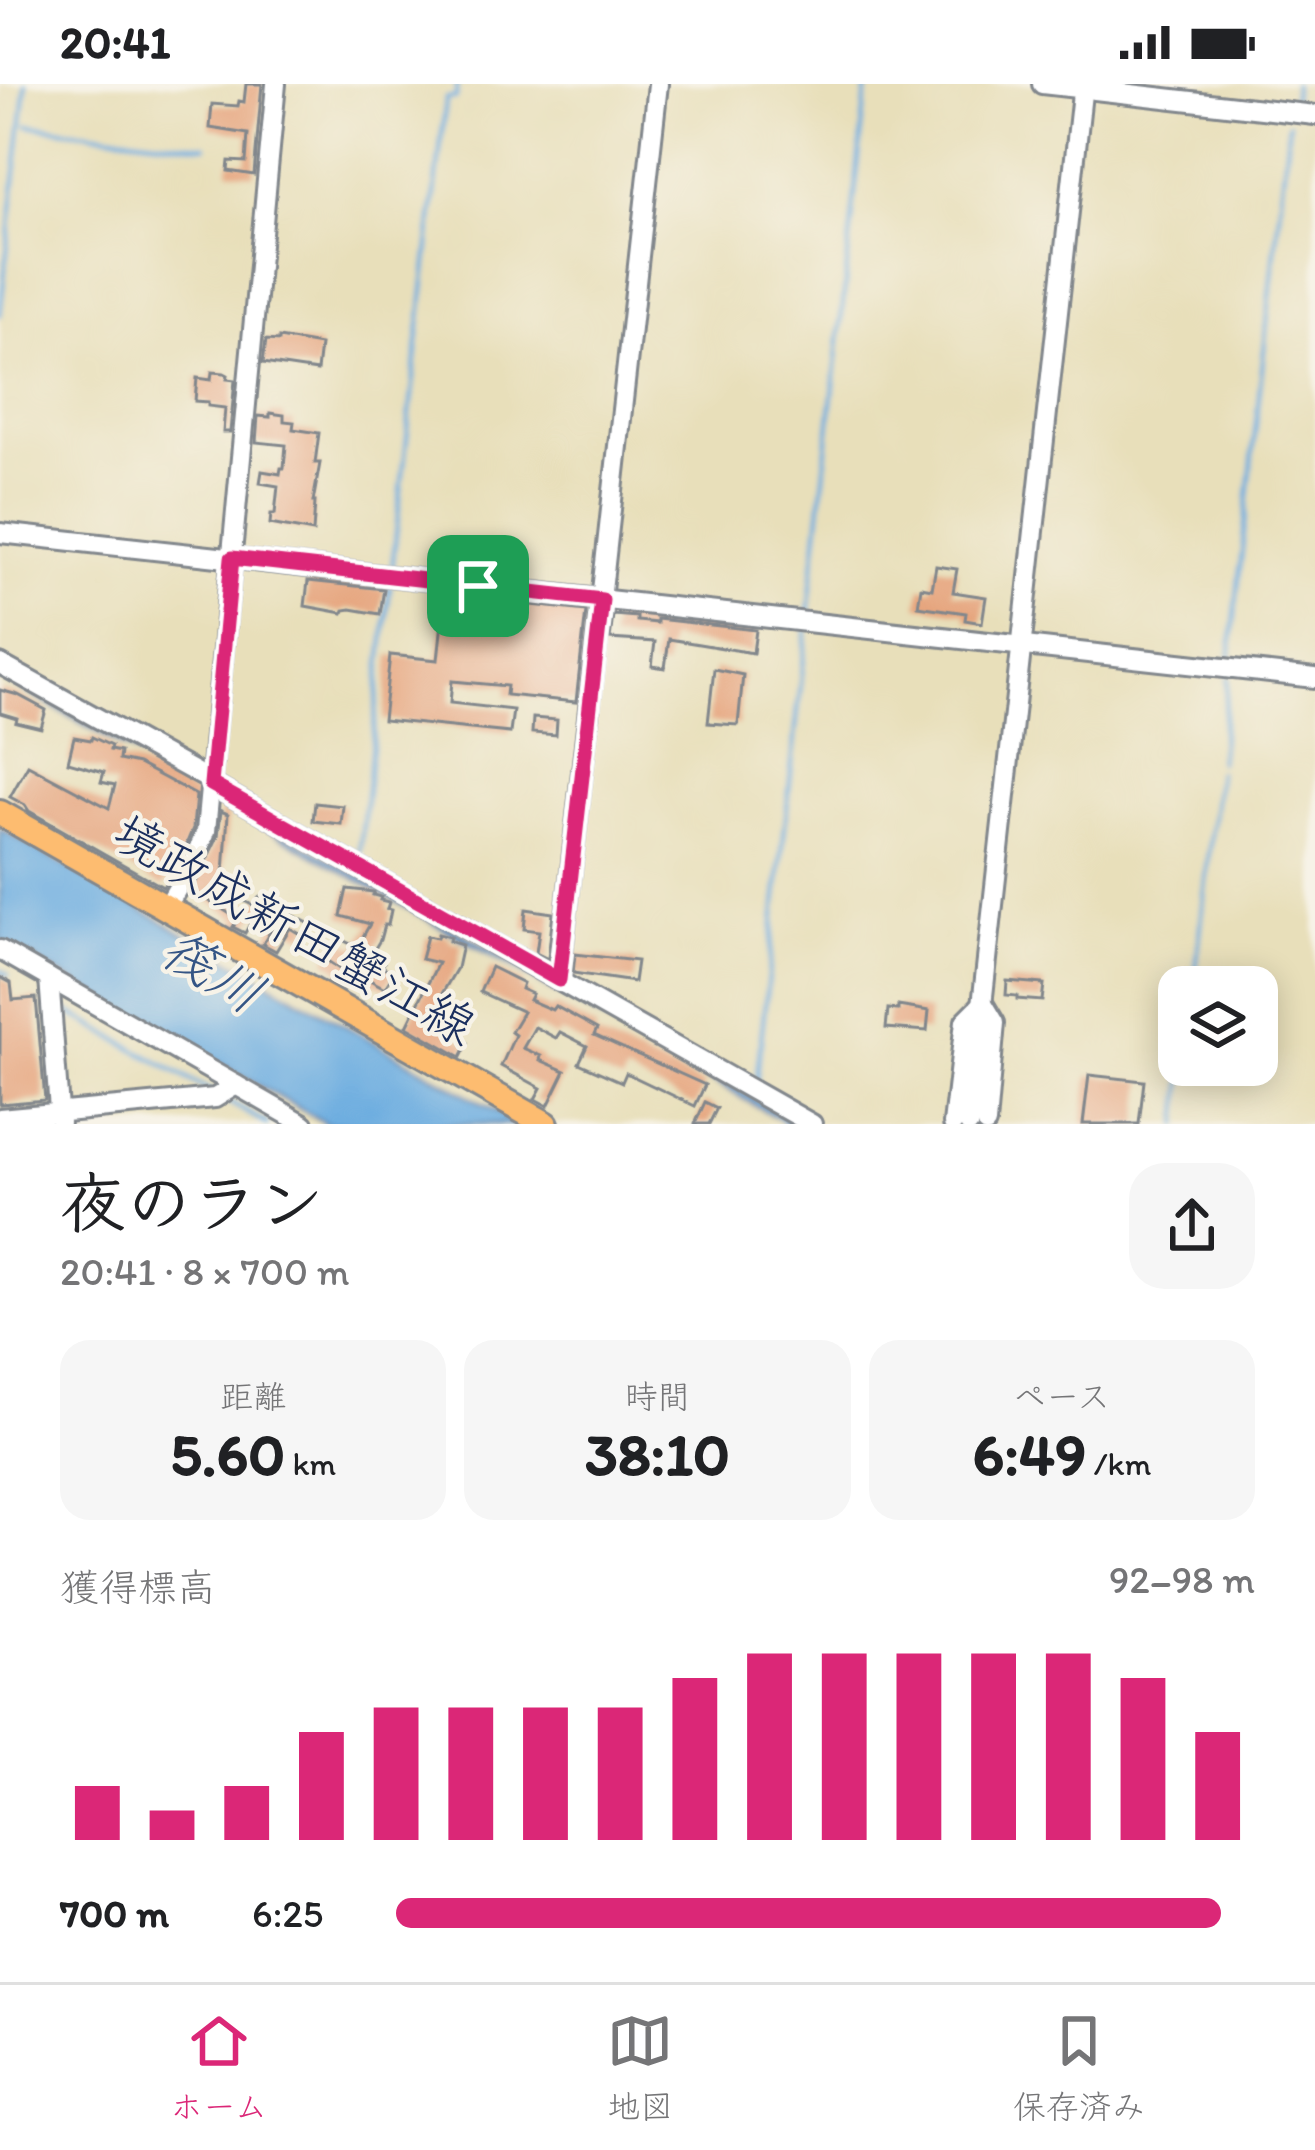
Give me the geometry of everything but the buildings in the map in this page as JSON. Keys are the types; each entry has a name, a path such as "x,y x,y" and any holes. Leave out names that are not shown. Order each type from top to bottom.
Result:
{"main road":[{"name":"境政成新田蟹江線","path":"0,813 546,1124"}],"street":[{"path":"166,908 206,831 276,84"},
{"path":"559,980 658,84"},
{"path":"1042,84 1315,115"},
{"path":"969,1124 1083,86"},
{"path":"0,533 1315,678"},
{"path":"0,664 211,788 812,1124"},
{"path":"0,950 304,1124"},
{"path":"49,978 59,1118"},
{"path":"953,1124 965,1021 983,1004"},
{"path":"983,1004 995,1023 986,1124"},
{"path":"0,1118 59,1118 215,1098 236,1085"}],"water":[{"path":"0,673 799,1124 788,1124"},
{"name":"筏川","path":"0,829 518,1124 327,1124 0,940"}],"waterway":[{"path":"0,315 26,84"},
{"path":"392,569 446,98 456,98 457,84"},
{"path":"809,613 867,84"},
{"path":"1292,103 1294,84"},
{"path":"1230,660 1289,123"},
{"path":"28,125 206,146"},
{"path":"359,859 390,587"},
{"path":"756,1084 807,630"},
{"path":"1219,762 1228,678"},
{"path":"1196,966 1218,772"},
{"path":"0,970 8,975"},
{"path":"59,1007 212,1092"},
{"path":"1179,1124 1183,1086"},
{"path":"227,1101 267,1124"}],"route":[{"path":"232,558 478,586 602,600 559,980 211,784 232,558"}]}
